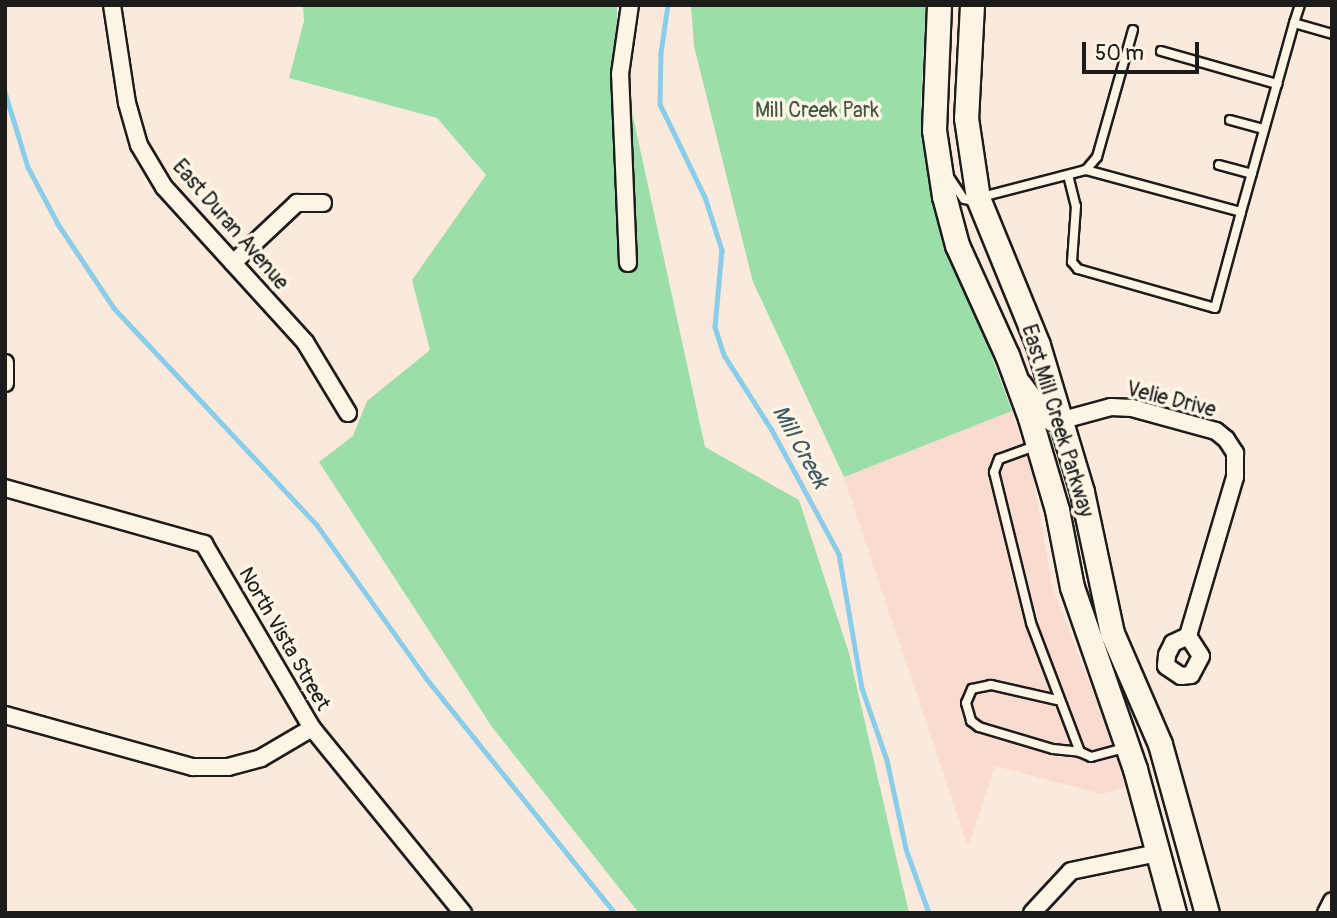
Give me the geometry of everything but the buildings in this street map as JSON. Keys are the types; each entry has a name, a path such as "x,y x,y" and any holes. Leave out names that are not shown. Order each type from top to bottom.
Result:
{"street":[{"name":"East Duran Avenue","path":"112,5 127,103 139,145 164,187 305,342 348,413"},
{"path":"628,263 620,74 630,5"},
{"name":"East Mill Creek Parkway","path":"939,5 934,121 957,245 1012,367 1038,445 1072,587 1127,748 1174,913"},
{"name":"East Mill Creek Parkway","path":"972,5 966,118 978,198 1038,345 1083,492 1112,634 1168,768 1207,913"},
{"path":"233,262 297,203 323,204"},
{"path":"5,363 5,383"},
{"path":"1012,367 1049,421 1060,421"},
{"name":"Velie Drive","path":"1060,421 1111,407 1132,408 1216,431 1235,453 1235,477 1188,636"},
{"name":"North Vista Street","path":"5,488 204,544 312,728 463,913"},
{"path":"5,715 193,766 228,767 261,758 312,728"},
{"path":"1032,913 1071,871 1158,853"},
{"path":"1326,913 1332,901"}],"lane":[{"path":"1068,175 1076,206 1072,262 1078,269 1215,308 1300,5"},
{"path":"1294,23 1332,34"},
{"path":"1086,170 1097,158 1133,30"},
{"path":"1161,51 1277,84"},
{"path":"1230,120 1264,129"},
{"path":"1219,165 1252,174"},
{"path":"941,167 964,199 978,198 1086,170 1241,212"},
{"path":"1038,445 999,459 994,472 1031,623 1057,700 1080,752"},
{"path":"1057,700 990,685 972,689 966,702 971,721 979,727 1054,749 1080,752 1090,757 1127,748"}],"shaded area":[{"path":"1012,411 1033,477 1053,589 1129,786 1102,794 995,766 968,847 844,477"}],"green space":[{"path":"303,5 617,5 617,43 705,447 799,500 849,653 909,913 639,913 492,727 319,462 353,436 367,401 430,350 412,280 486,175 437,118 289,78 304,21"},
{"name":"Mill Creek Park","path":"691,5 926,5 921,105 938,212 1012,411 844,477 753,282 694,46"}],"waterway":[{"name":"Mill Creek","path":"668,5 661,53 660,104 705,197 722,250 715,327 724,355 772,430 839,554 862,688 887,760 906,849 929,913"},
{"path":"5,92 28,167 58,224 114,308 317,525 426,678 615,913"}]}
